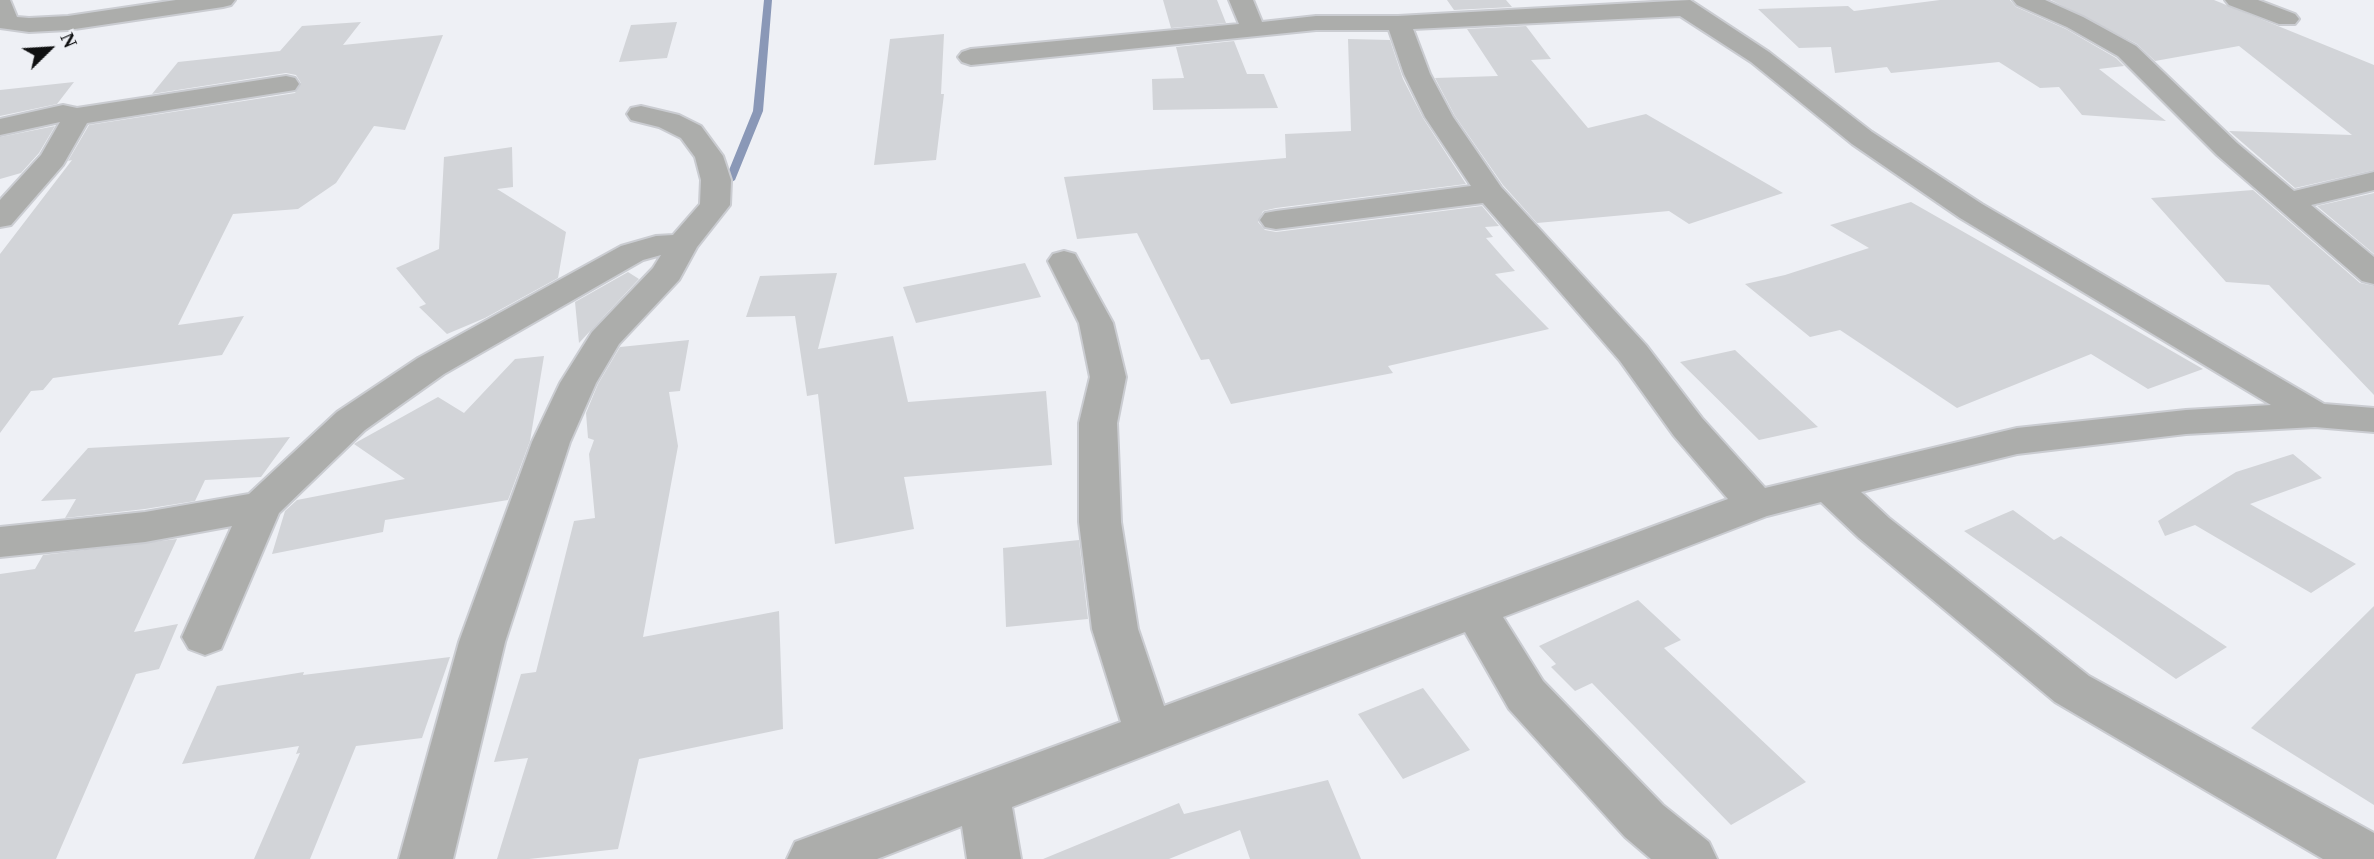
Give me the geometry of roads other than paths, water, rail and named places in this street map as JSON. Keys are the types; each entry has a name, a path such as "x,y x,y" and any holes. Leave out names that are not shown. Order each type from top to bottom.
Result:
{"street":[{"path":"0,2 7,23 29,25 68,23 223,0"},
{"path":"1241,0 1254,30"},
{"path":"2025,0 2075,22 2127,51 2227,149 2374,274"},
{"path":"2237,0 2287,19"},
{"path":"971,58 1316,23 1398,23 1681,4 1760,57 1862,138 1970,211 2315,415"},
{"path":"1398,23 1417,74 1439,117 1490,193 1633,353 1688,426 1756,505"},
{"path":"0,127 63,113 77,116 286,84"},
{"path":"426,859 482,642 551,442 578,383 604,339 667,272 683,244 715,205 716,180 709,156 691,132 669,121 641,114"},
{"path":"0,218 53,159 77,116"},
{"path":"2288,201 2374,181"},
{"path":"1276,220 1490,193"},
{"path":"205,637 261,506 351,421 431,366 632,253 656,246 683,244"},
{"path":"1064,261 1096,323 1108,377 1098,423 1100,522 1115,629 1149,733"},
{"path":"814,859 1756,505 2017,442 2186,422 2315,415 2374,420"},
{"path":"1830,487 1874,528 2073,689 2371,859"},
{"path":"0,542 145,527 261,506"},
{"path":"1475,610 1526,695 1644,821 1690,859"},
{"path":"984,796 994,859"}],"waterway":[{"path":"730,180 758,111 768,0"}]}
